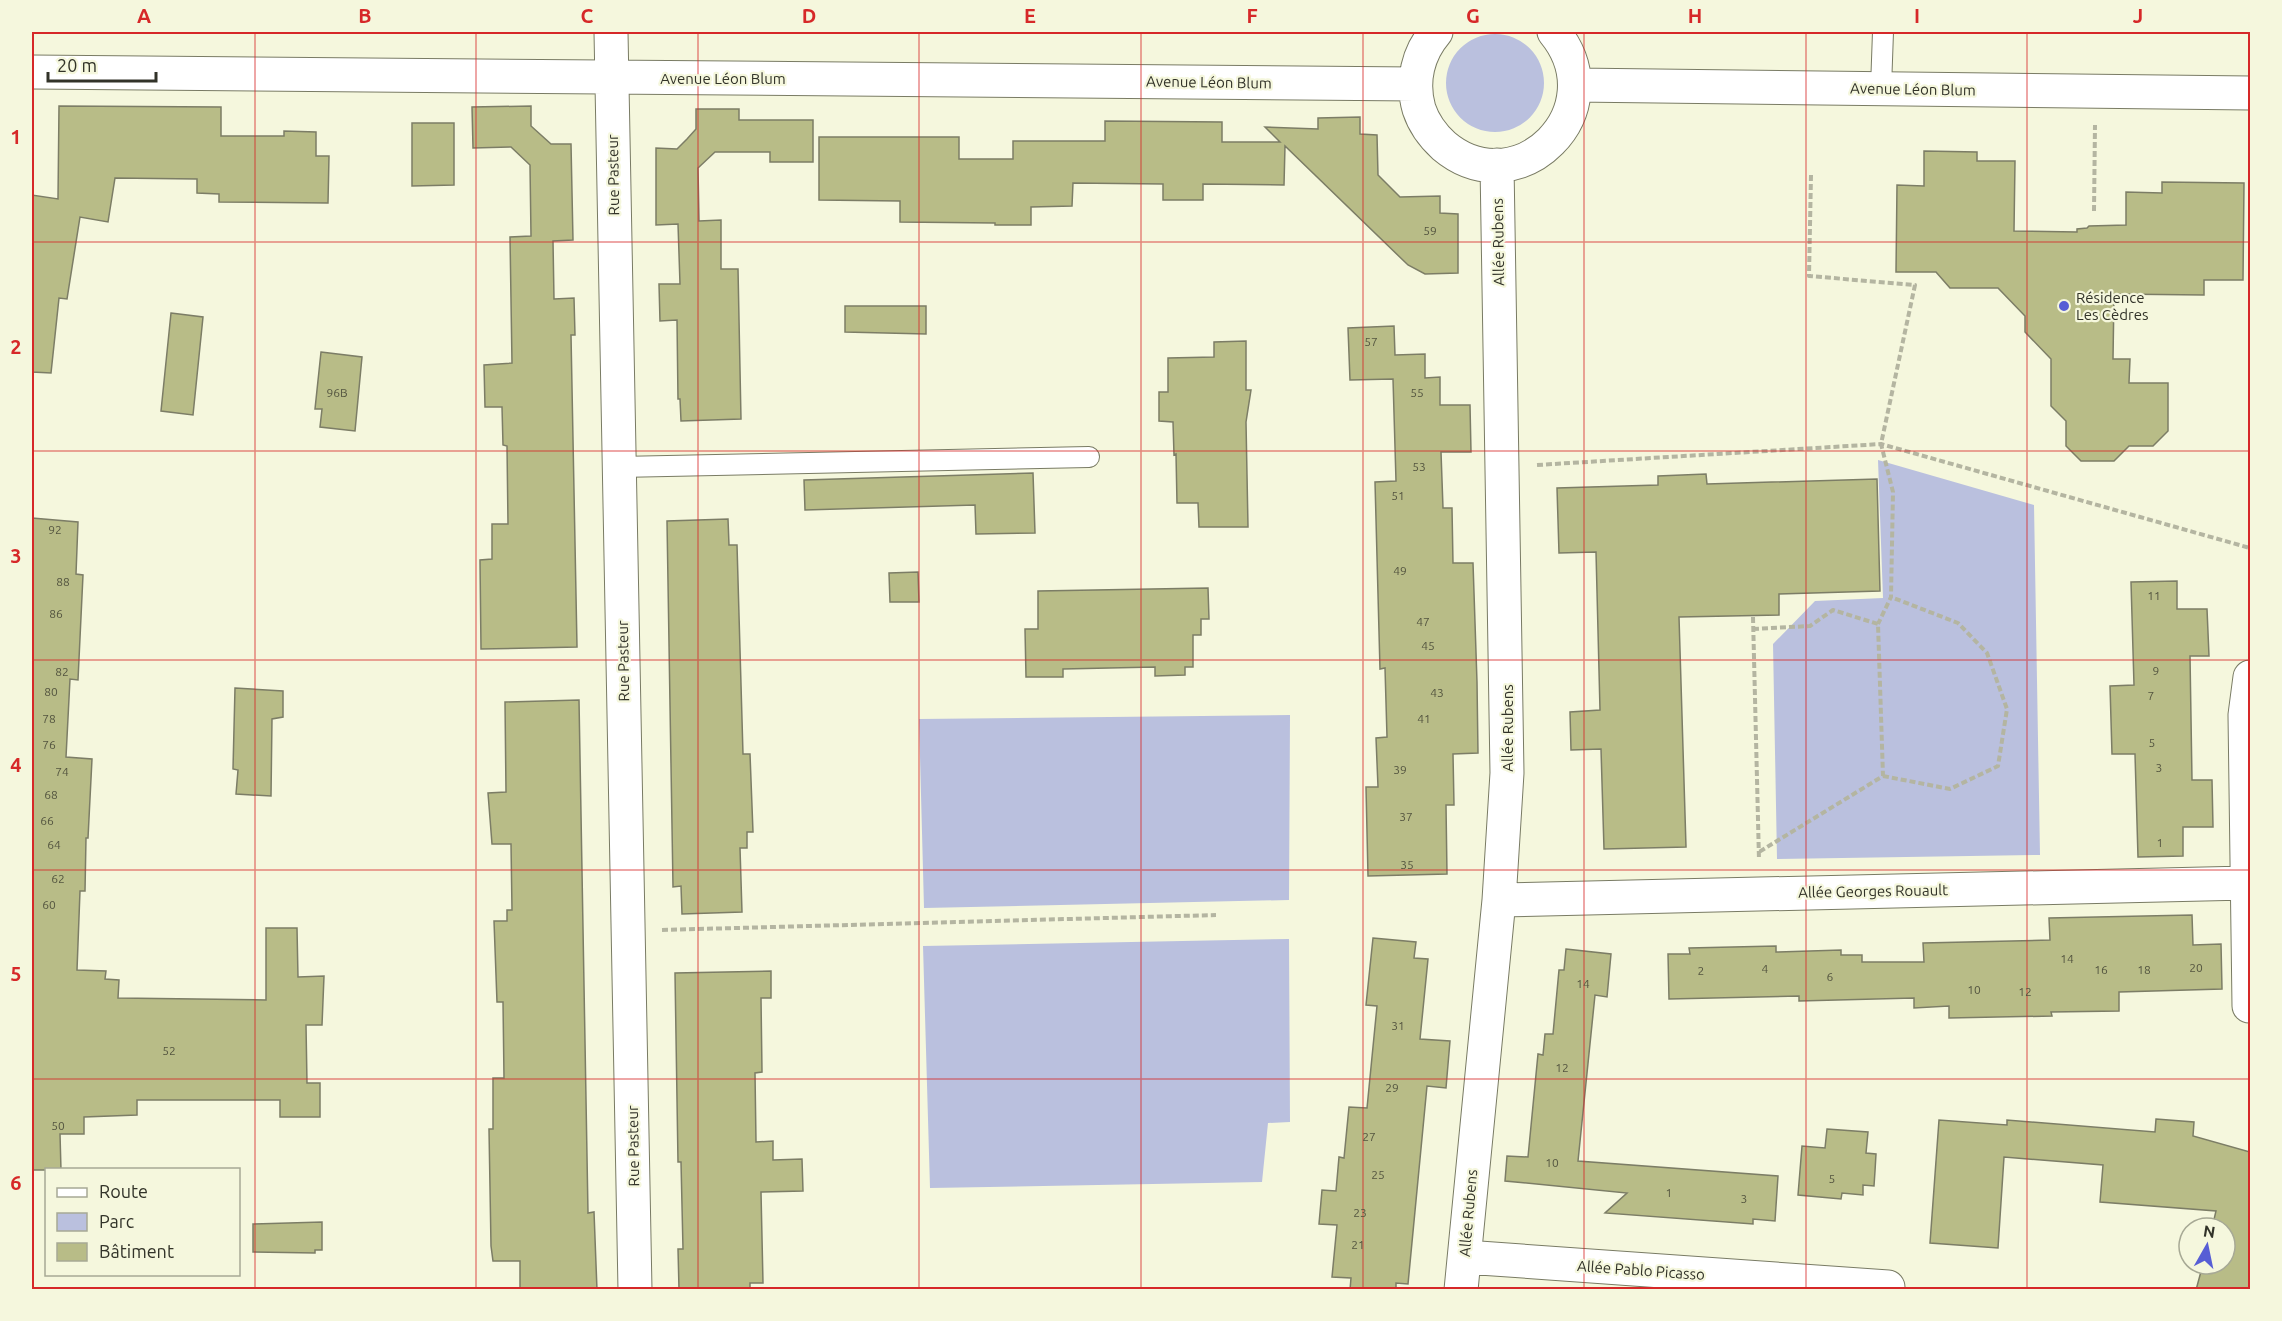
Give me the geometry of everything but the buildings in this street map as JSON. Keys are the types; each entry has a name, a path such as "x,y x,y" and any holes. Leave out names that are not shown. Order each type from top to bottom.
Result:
{"street":[{"name":"Rue Pasteur","path":"611,32 635,1290"},
{"path":"1436,32 1421,54 1415,84 1416,100 1421,115 1429,130 1451,152 1481,164 1497,165 1527,159 1552,141 1569,115 1575,85 1569,54 1554,32"},
{"name":"Avenue Léon Blum","path":"32,72 1415,84"},
{"name":"Avenue Léon Blum","path":"1575,85 2250,93"},
{"name":"Allée Rubens","path":"1461,1290 1498,900 1507,762 1497,165"},
{"path":"2249,1006 2245,715 2250,677"},
{"name":"Allée Georges Rouault","path":"1498,900 2247,883"},
{"name":"Allée Pablo Picasso","path":"1465,1257 1888,1287"}],"lane":[{"path":"1881,88 1883,32"},
{"path":"619,467 1089,457"}],"path":[{"path":"2094,211 2096,91"},
{"path":"1811,175 1809,276 1915,285 1881,444 1893,492 1891,597 1878,624 1883,776"},
{"path":"1502,467 1881,444 2250,548"},
{"path":"1759,852 1883,776 1950,789 1998,766 2007,709 1987,652 1958,623 1891,597"},
{"path":"1753,629 1810,626 1833,610 1878,624"},
{"path":"1753,617 1761,894"},
{"path":"628,931 1216,915"}],"green space":[{"path":"1495,34 1514,37 1530,48 1541,64 1544,83 1541,102 1530,118 1514,129 1495,132 1476,129 1460,118 1449,102 1446,83 1449,64 1460,48 1476,37"},
{"path":"1878,460 2034,505 2040,855 1777,859 1773,644 1815,601 1883,598"},
{"path":"1290,715 1289,900 924,908 919,719"},
{"path":"1289,939 1290,1122 1268,1123 1262,1182 930,1188 923,946"}],"place":[{"name":"Résidence Les Cèdres","path":"2064,306"}]}
